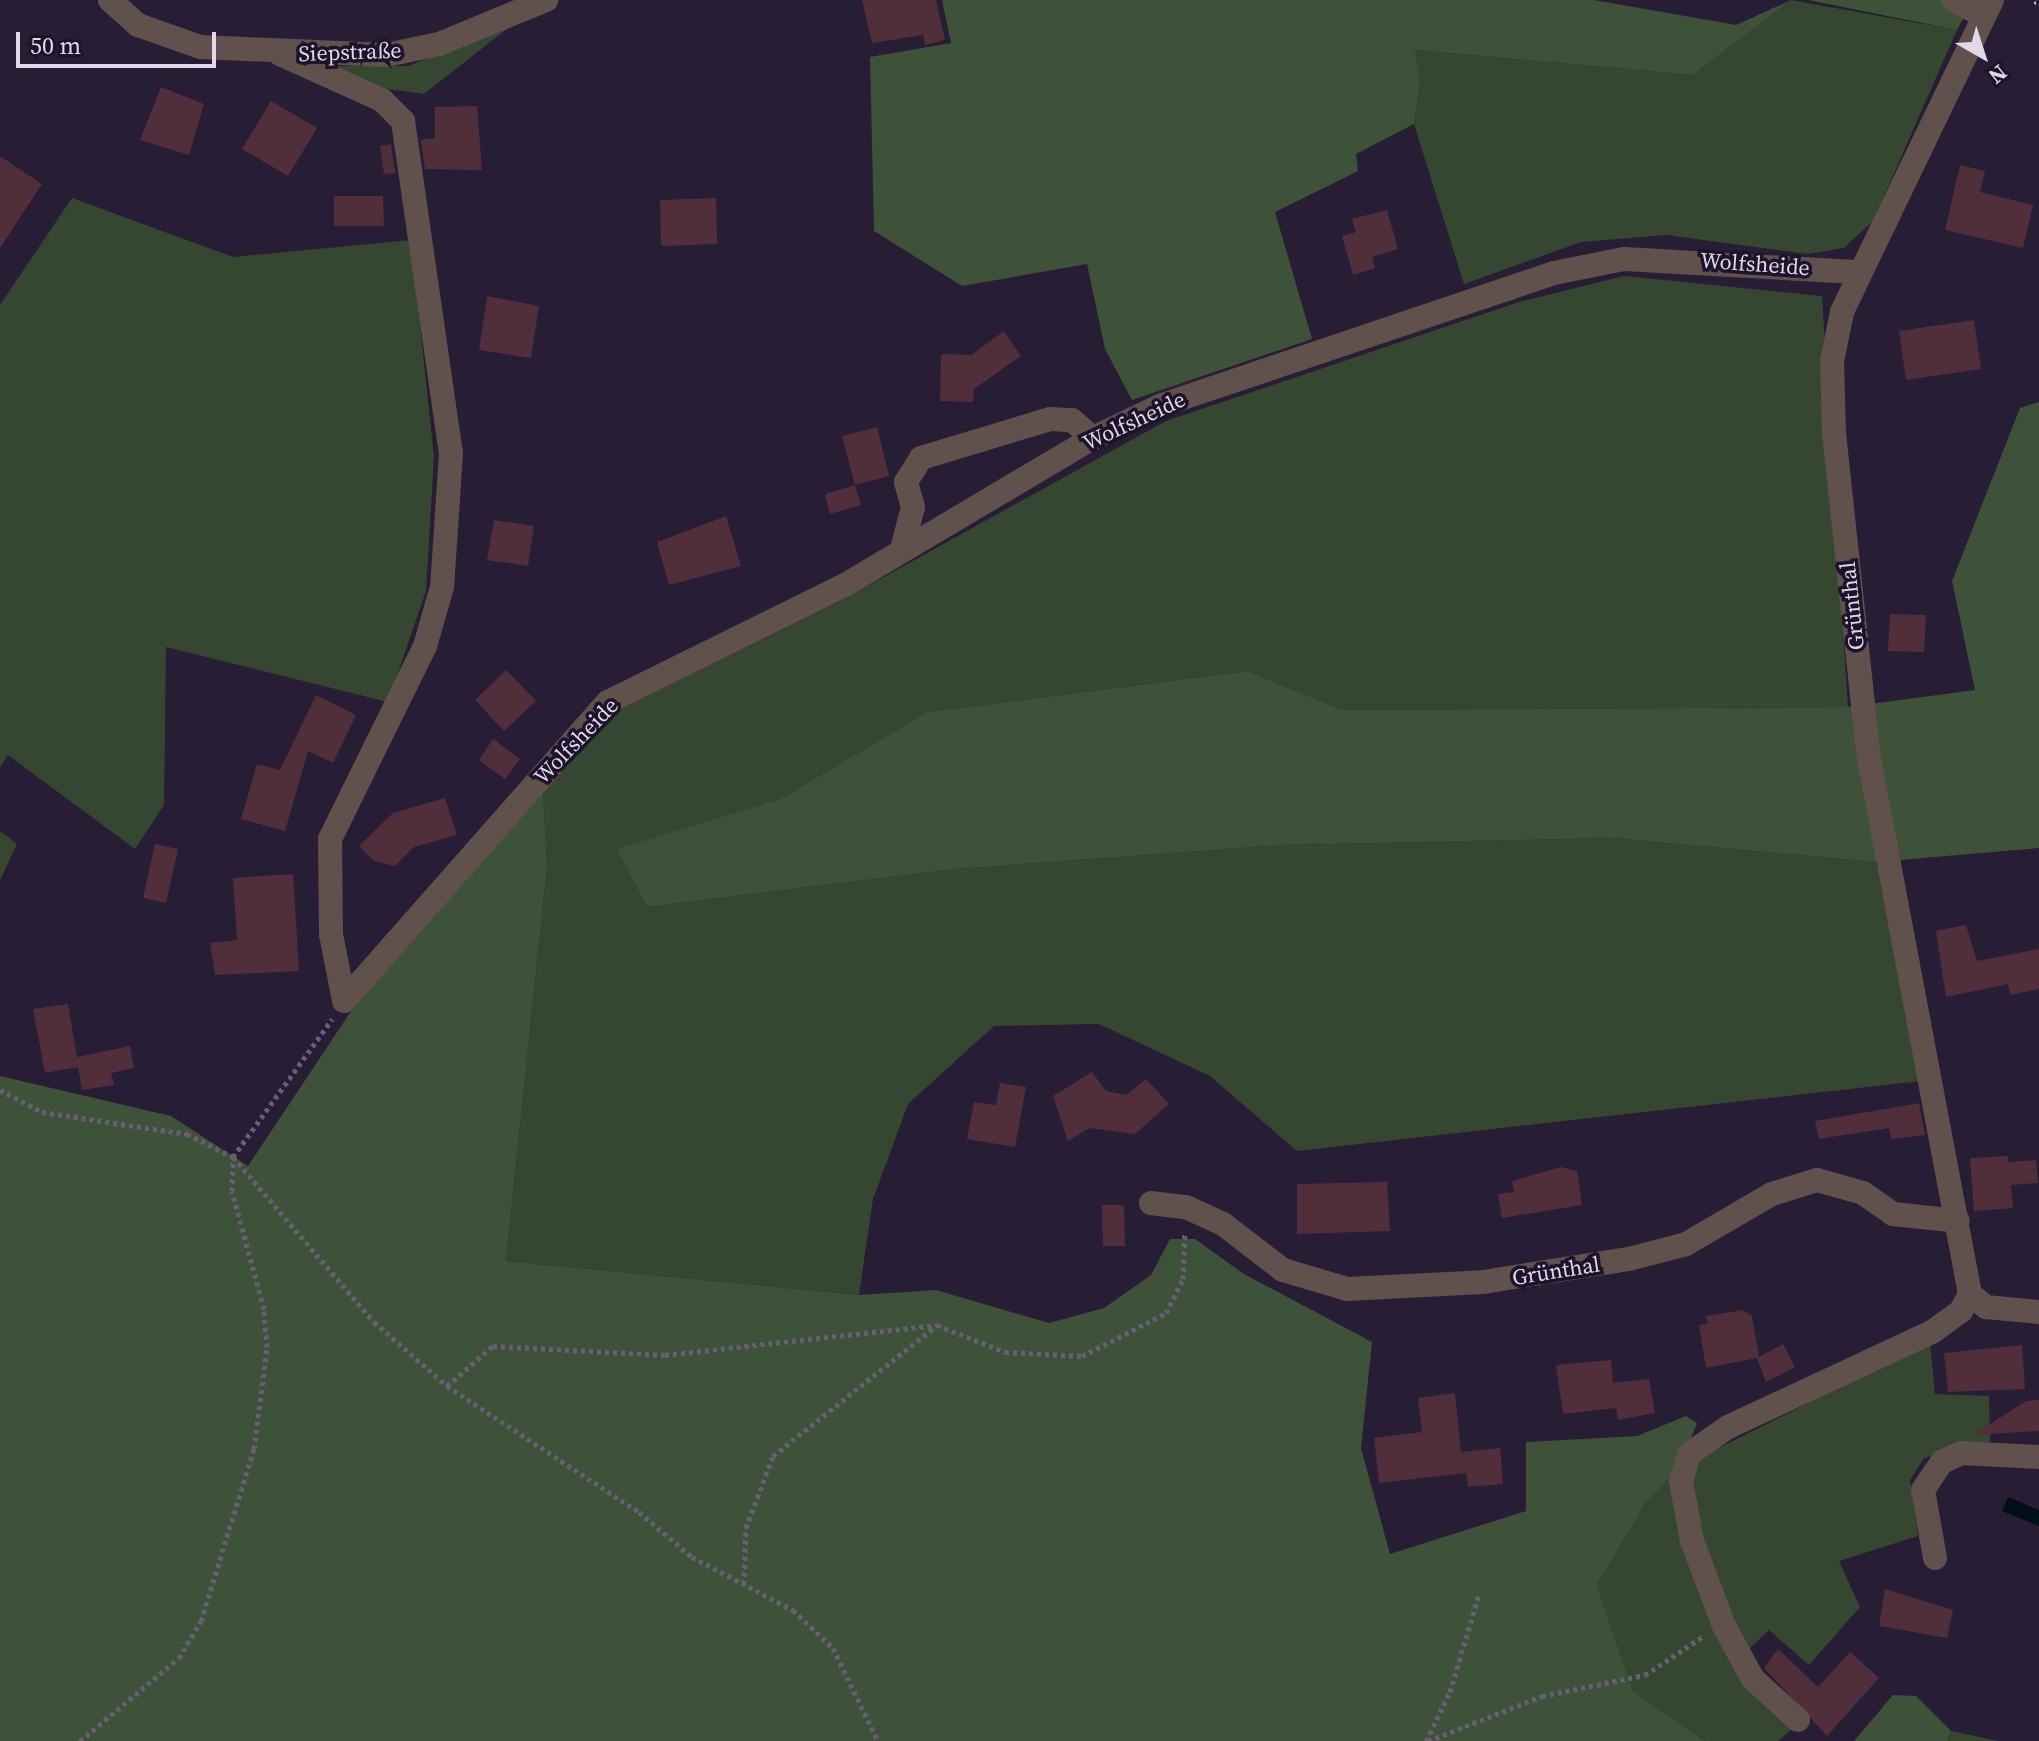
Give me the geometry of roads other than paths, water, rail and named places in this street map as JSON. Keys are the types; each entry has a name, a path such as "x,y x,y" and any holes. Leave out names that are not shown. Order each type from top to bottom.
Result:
{"street":[{"name":"Siepstraße","path":"110,0 138,25 200,47 280,54 386,55 439,44 546,0"},
{"path":"1953,0 1988,8"},
{"name":"Grünthal","path":"1970,1294 1869,758 1834,433 1832,361 1860,272 1988,8"},
{"name":"Wolfsheide","path":"280,54 382,100 403,121 451,453 442,587 425,646 330,839 331,934 344,1001 608,702 845,585 1093,438 1162,405 1554,273 1624,259 1860,272"},
{"path":"902,549 913,507 906,482 921,458 1050,419 1072,420 1093,438"},
{"name":"Grünthal","path":"1151,1203 1186,1207 1223,1224 1283,1270 1347,1289 1483,1282 1629,1259 1686,1244 1772,1194 1817,1180 1863,1193 1893,1214 1958,1221"},
{"path":"1798,1720 1753,1679 1724,1626 1692,1541 1681,1481 1689,1454 1728,1427 1932,1332 1961,1311 1970,1294 1986,1307 2039,1312"},
{"path":"1935,1558 1923,1490 1942,1462 1961,1453 2039,1457"}]}
